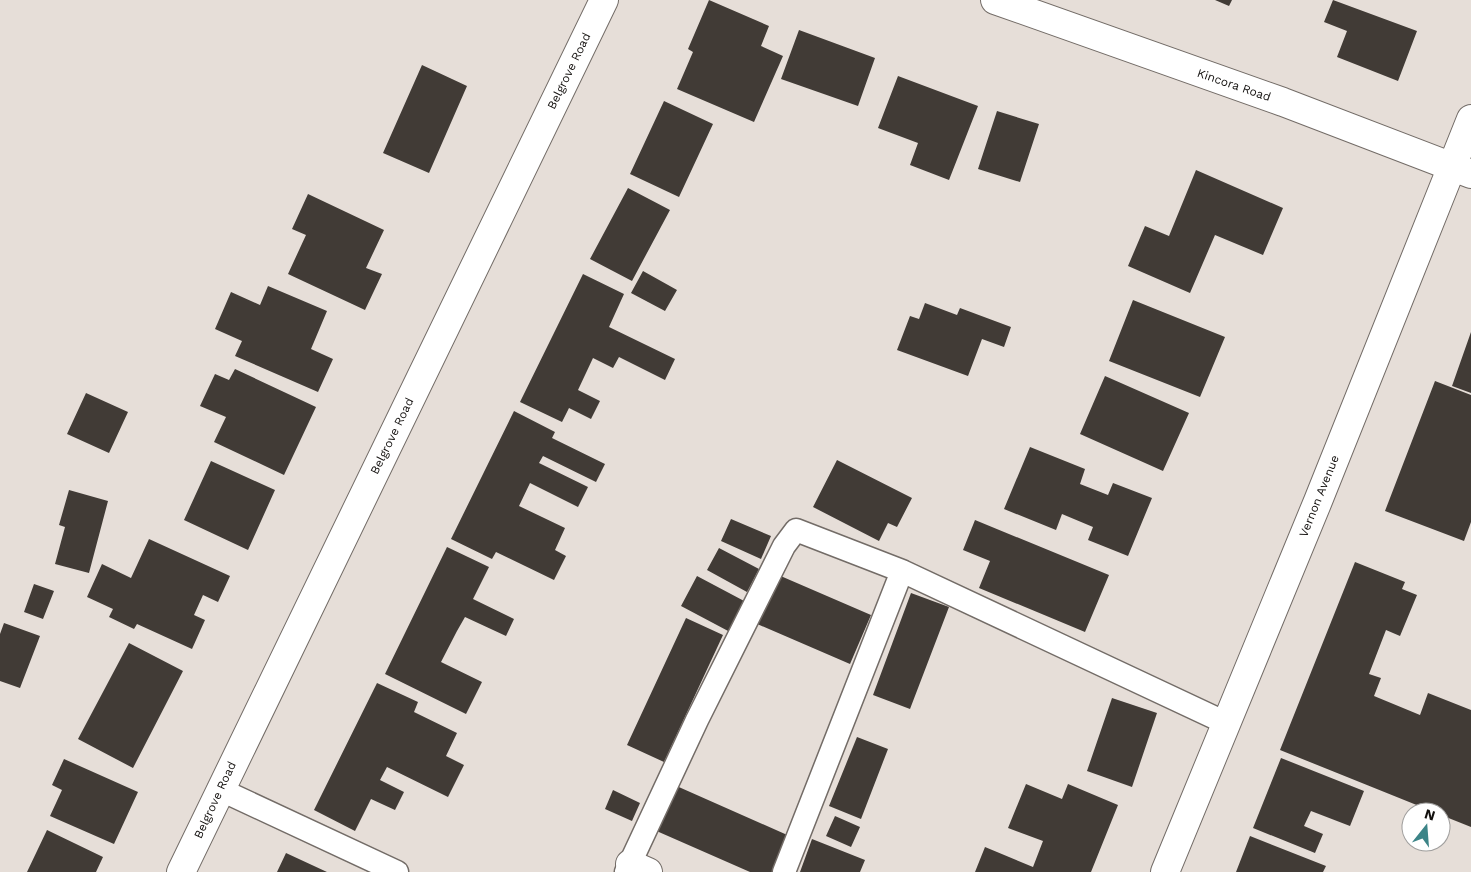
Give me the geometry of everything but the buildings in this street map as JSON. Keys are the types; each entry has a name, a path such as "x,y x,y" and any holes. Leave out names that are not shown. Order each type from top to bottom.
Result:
{"street":[{"name":"Belgrove Road","path":"181,872 219,789 604,0"},
{"name":"Kincora Road","path":"995,0 1283,102 1461,170"},
{"name":"Vernon Avenue","path":"1164,872 1461,170 1471,119"}],"lane":[{"path":"635,869 697,720 775,563 784,546 796,530 902,571 1226,723"},
{"path":"784,872 902,571"},
{"path":"219,789 397,872"}]}
